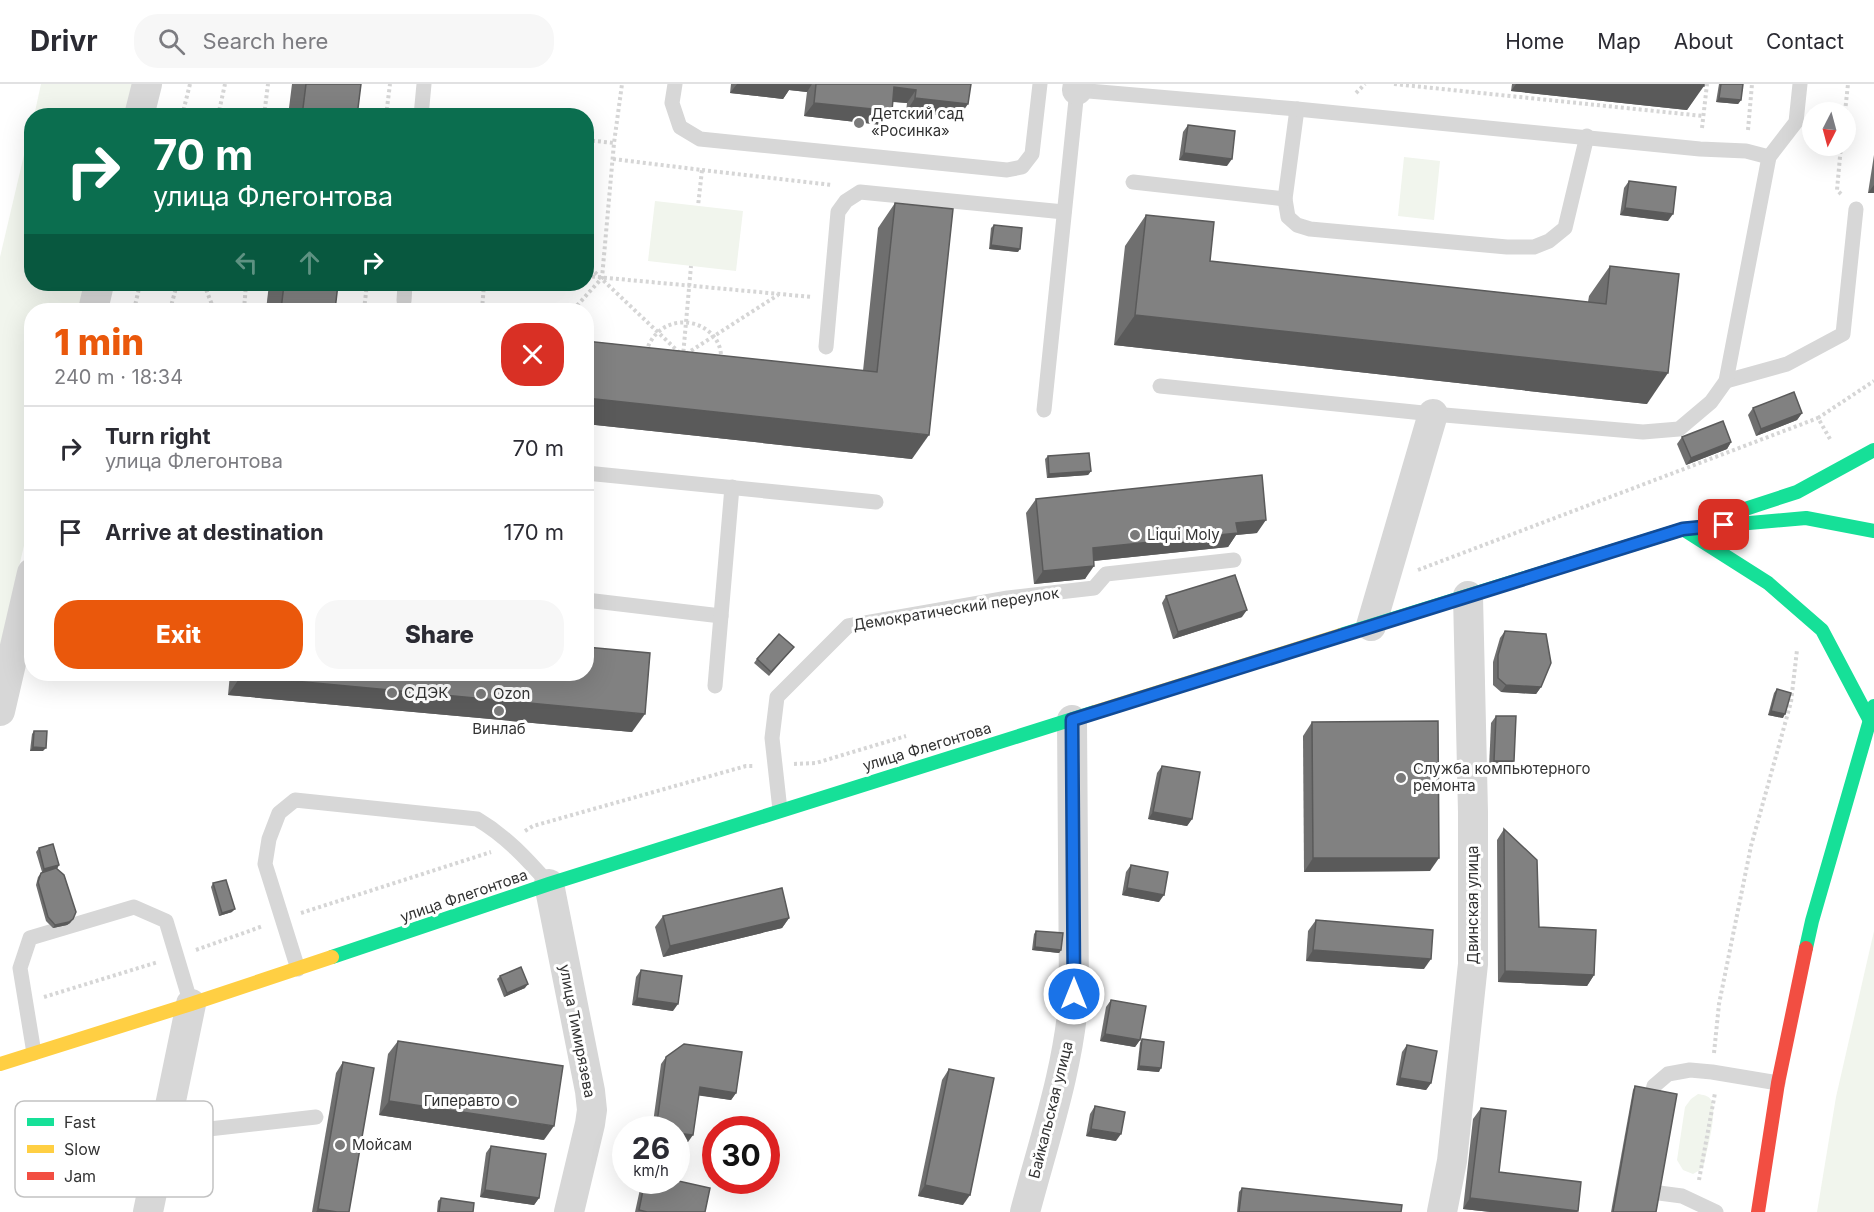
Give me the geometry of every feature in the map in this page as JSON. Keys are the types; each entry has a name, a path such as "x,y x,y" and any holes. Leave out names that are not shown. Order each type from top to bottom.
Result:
{"street":[{"path":"141,108 147,84"},
{"path":"1371,626 1433,414"},
{"path":"1683,529 1797,492 1874,450"},
{"name":"улица Флегонтова","path":"0,1064 191,1004 549,884 780,810 1683,529 1806,518 1874,531"},
{"path":"1683,529 1768,583 1822,630 1872,712 1812,921 1778,1083 1758,1212"},
{"name":"Двинская улица","path":"1442,1212 1452,1161 1473,964 1473,812 1468,596"},
{"path":"0,711 24,608"},
{"name":"Байкальская улица","path":"1025,1212 1067,1052 1072,1024 1074,994 1072,720"},
{"name":"улица Тимирязева","path":"549,884 592,1110 569,1212"},
{"path":"171,1101 191,1004"},
{"path":"148,1212 151,1197"}],"lane":[{"path":"422,108 424,84"},
{"path":"675,84 672,103 680,127 700,139 1007,170 1022,167 1032,154 1040,84"},
{"path":"1160,386 1433,414 1643,432 1679,429 1711,402 1726,381 1769,156 1796,122 1800,84"},
{"path":"1044,411 1077,87 1701,149 1746,151 1769,156"},
{"path":"1297,109 1285,200 1288,217 1297,225 1310,229 1508,247 1533,247 1549,241 1564,228 1587,136"},
{"path":"1133,182 1285,200"},
{"path":"826,347 838,212 846,201 860,192 1064,212"},
{"path":"1726,381 1787,364 1844,334 1856,209"},
{"path":"404,301 405,291"},
{"path":"594,474 876,502"},
{"path":"714,686 732,487"},
{"name":"Демократический переулок","path":"780,810 772,738 777,697 848,626 1008,598 1094,588 1106,574 1234,560"},
{"path":"594,601 721,616"},
{"path":"298,969 265,864 268,839 279,813 296,801 477,819 495,829 518,849 549,884"},
{"path":"34,1053 20,968 30,938 134,907 166,921 191,1004"},
{"path":"1646,1122 1654,1086 1668,1074 1690,1070 1778,1083"},
{"path":"213,1129 316,1117"},
{"path":"1636,1179 1638,1186 1644,1191 1682,1196 1716,1212"}],"path":[{"path":"184,108 190,84"},
{"path":"220,108 225,84"},
{"path":"265,108 268,84"},
{"path":"387,108 390,84"},
{"path":"594,287 602,278 614,143 622,84"},
{"path":"1394,84 1703,116"},
{"path":"1701,149 1707,84"},
{"path":"1746,151 1752,84"},
{"path":"1846,102 1848,84"},
{"path":"594,141 614,143"},
{"path":"1840,156 1837,190 1856,209"},
{"path":"613,159 847,186 860,192"},
{"path":"698,206 702,170"},
{"path":"683,362 691,266"},
{"path":"594,271 684,356"},
{"path":"594,277 830,299"},
{"path":"579,303 590,291"},
{"path":"684,356 779,294"},
{"path":"644,358 649,343 658,331 669,324 686,321 702,327 720,344 721,366"},
{"path":"1383,585 1818,418"},
{"path":"1695,1202 1715,1095 1712,1072 1719,1004 1750,846 1791,702 1797,645"},
{"path":"26,1003 208,947 282,919 488,854 533,826 746,766 816,763 917,733"}],"shaded area":[{"path":"41,84 133,84 128,108 36,108"},
{"path":"24,155 24,291 84,291 82,303 24,303 24,545 0,650 0,257"},
{"path":"1404,157 1440,161 1434,220 1398,216"},
{"path":"655,201 743,211 736,271 648,261"},
{"path":"1874,931 1874,1212 1817,1212 1836,1097"},
{"path":"1698,1094 1710,1098 1713,1113 1704,1164 1693,1174 1683,1170 1677,1160 1685,1107"}],"building":[{"path":"306,84 361,84 358,108 303,108"},
{"path":"816,84 971,84 968,104 915,98 916,90 894,87 892,111 814,103"},
{"path":"1721,84 1743,84 1741,100 1719,98"},
{"path":"1188,125 1235,131 1232,159 1184,153"},
{"path":"1629,181 1676,187 1673,214 1625,208"},
{"path":"895,203 953,209 929,435 594,399 594,342 877,372"},
{"path":"1146,215 1214,222 1210,261 1606,304 1610,266 1679,274 1668,373 1135,315"},
{"path":"994,225 1022,228 1020,249 991,245"},
{"path":"283,291 337,291 336,303 282,303"},
{"path":"1794,392 1802,413 1761,429 1753,408"},
{"path":"1723,421 1731,442 1691,458 1682,437"},
{"path":"1089,453 1091,471 1049,474 1048,456"},
{"name":"Liqui Moly","path":"1262,475 1266,520 1236,523 1238,533 1093,548 1094,566 1043,571 1036,499"},
{"path":"1235,575 1247,610 1178,632 1166,596"},
{"path":"1505,631 1546,634 1551,663 1541,687 1506,685 1498,678 1498,655"},
{"path":"779,634 794,647 771,672 757,659"},
{"path":"594,648 650,653 645,714 294,681 594,681"},
{"path":"1777,689 1791,693 1785,714 1771,711"},
{"path":"1496,716 1516,716 1514,761 1494,761"},
{"path":"1438,721 1439,858 1313,858 1312,722"},
{"path":"34,731 47,731 46,748 33,747"},
{"path":"1162,766 1200,772 1192,819 1153,812"},
{"path":"1504,829 1537,860 1539,927 1596,930 1594,975 1505,971"},
{"path":"53,844 59,865 44,869 39,848"},
{"path":"1131,865 1168,872 1164,895 1127,888"},
{"path":"56,868 64,875 76,912 69,922 55,925 48,917 38,882 41,873"},
{"path":"226,880 235,909 222,913 213,883"},
{"path":"782,888 789,918 670,946 663,916"},
{"path":"1316,920 1433,930 1431,959 1313,950"},
{"path":"1036,931 1063,933 1061,950 1035,947"},
{"path":"521,967 528,984 507,993 500,976"},
{"path":"641,970 682,976 678,1004 637,998"},
{"path":"1111,1000 1146,1006 1140,1040 1105,1034"},
{"path":"1142,1039 1164,1042 1161,1068 1139,1066"},
{"path":"398,1041 563,1066 554,1126 389,1101"},
{"path":"684,1044 742,1052 736,1093 700,1087 693,1135 690,1135 690,1116 658,1116 666,1057"},
{"path":"1407,1045 1437,1051 1431,1083 1400,1078"},
{"name":"Мойсам","path":"343,1062 374,1068 349,1212 337,1212 318,1209"},
{"path":"949,1069 994,1078 970,1195 925,1185"},
{"path":"1635,1086 1677,1094 1656,1212 1613,1212"},
{"path":"1095,1106 1125,1112 1121,1134 1091,1129"},
{"path":"1481,1108 1506,1111 1499,1172 1581,1182 1578,1211 1470,1198"},
{"path":"491,1146 546,1154 539,1198 485,1190"},
{"path":"690,1184 702,1186 702,1194 709,1194 705,1212 639,1210 642,1194 690,1194"},
{"path":"1242,1188 1402,1205 1401,1212 1239,1212"},
{"path":"441,1198 474,1203 473,1212 439,1212"}],"traffic: fast":[{"path":"1739,511 1797,492 1874,450"},
{"path":"1341,635 1683,529 1806,518 1874,531"},
{"path":"1683,529 1768,583 1822,630 1869,719"},
{"path":"1806,948 1874,706"},
{"path":"332,957 549,884 1095,712"}],"traffic: slow":[{"path":"1095,712 1341,635"},
{"path":"0,1064 332,957"}],"traffic: jam":[{"path":"1758,1212 1778,1083 1806,948"}],"place":[{"name":"Детский сад «Росинка»","path":"859,123"},
{"name":"Liqui Moly","path":"1135,535"},
{"name":"СДЭК","path":"392,693"},
{"name":"Ozon","path":"481,694"},
{"name":"Винлаб","path":"499,711"},
{"name":"Служба компьютерного ремонта","path":"1401,778"},
{"name":"Гиперавто","path":"512,1101"},
{"name":"Мойсам","path":"340,1145"}],"route":[{"path":"1074,994 1072,720 1683,529 1724,525"}]}
